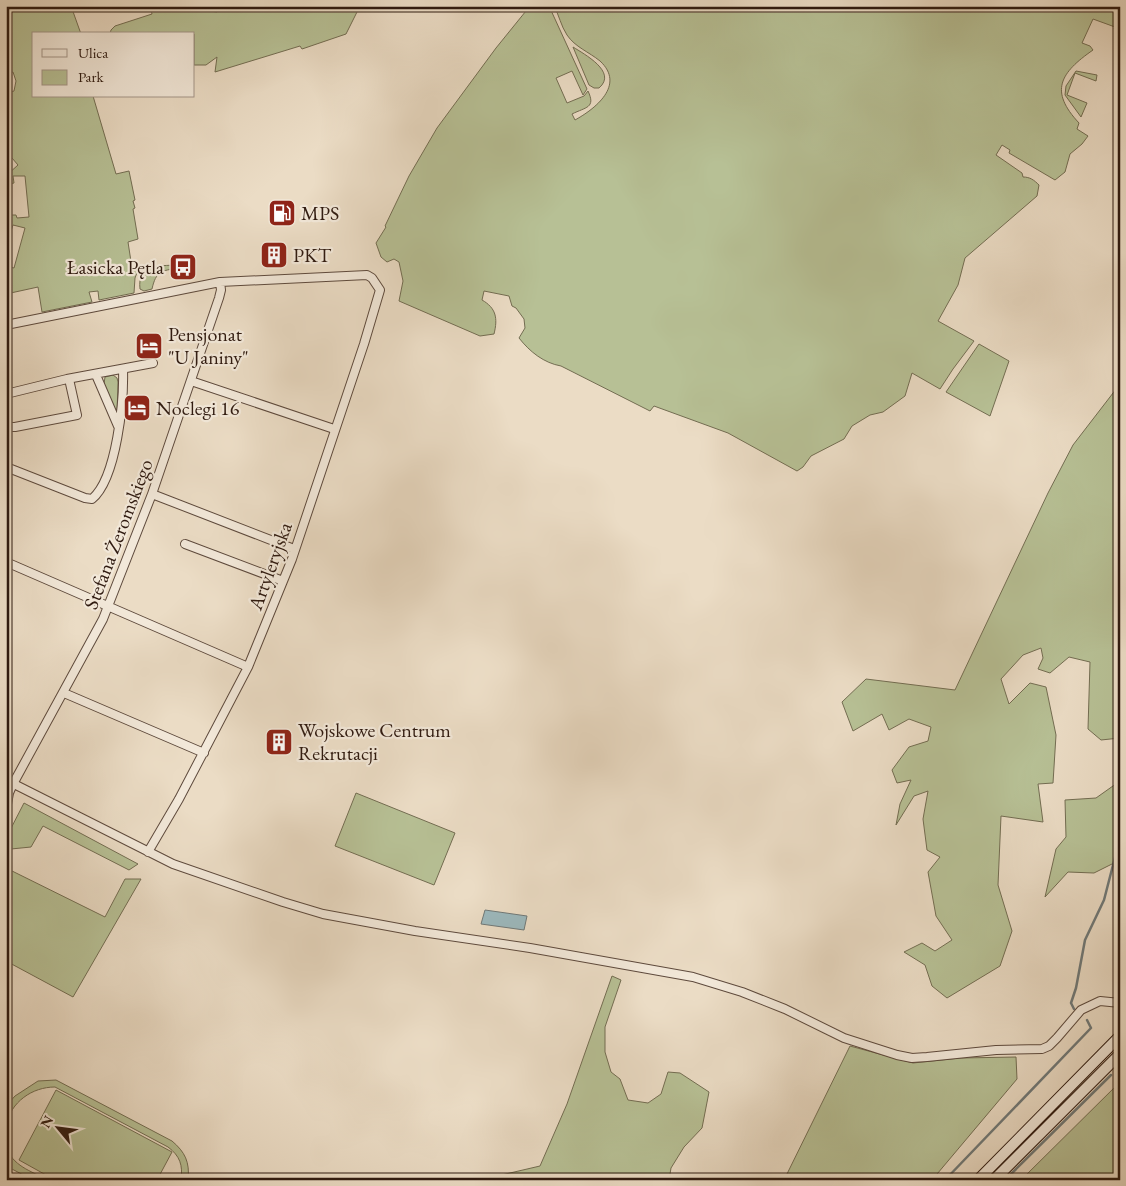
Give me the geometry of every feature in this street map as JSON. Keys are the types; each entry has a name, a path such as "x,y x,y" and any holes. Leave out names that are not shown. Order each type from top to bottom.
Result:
{"main road":[{"path":"978,1180 1120,1036"},
{"path":"994,1180 1120,1054"}],"street":[{"name":"Artyleryjska","path":"148,852 204,753 248,667 283,581 380,290 372,278 367,275 220,282"},
{"path":"6,325 220,282"},
{"name":"Stefana Żeromskiego","path":"6,810 10,782 64,693 108,605 152,494 219,298 220,282"},
{"path":"6,394 69,379 153,363"},
{"path":"6,467 85,498 92,499 98,494 118,439 118,426 122,409 123,369"},
{"path":"96,375 118,426"},
{"path":"6,427 35,424 77,415 69,379"},
{"path":"191,380 334,429"},
{"path":"152,494 294,549"},
{"path":"185,544 283,581"},
{"path":"6,562 248,667"},
{"path":"64,693 204,753"},
{"path":"10,782 148,852 189,870 323,914 415,932 530,948 693,977 742,992 785,1009 844,1038 897,1055 912,1058 996,1050 1042,1049 1049,1046 1081,1010 1100,1001 1118,1004"}],"green space":[{"path":"7,6 71,6 80,32 32,32 32,98 94,98 116,174 129,171 135,200 133,201 135,208 133,209 138,239 128,242 132,268 138,270 135,278 134,293 99,300 98,291 89,292 92,302 42,312 38,287 6,294 6,266 14,268 25,228 13,225 11,231 7,230 7,215 16,215 17,218 29,217 25,176 13,176 14,183 6,185 6,172 8,174 18,165 6,151 6,113 11,111 6,100 6,94 14,91 16,81 13,72 6,74"},
{"path":"150,6 174,6 217,12 218,6 360,6 346,34 302,49 300,46 215,72 217,57 206,65 195,65 195,32 110,32 115,26 152,14"},
{"path":"530,6 549,6 587,89 583,95 572,71 556,78 567,103 584,96 588,91 590,104 572,114 575,120 599,103 609,87 610,79 607,70 600,61 570,39 554,6 1120,6 1120,31 1114,29 1115,27 1093,19 1082,43 1090,46 1093,50 1073,67 1062,83 1064,101 1079,123 1077,129 1088,136 1070,154 1065,172 1055,180 1009,153 1010,150 1002,145 996,155 1022,173 1023,177 1032,179 1039,185 1037,196 965,258 958,285 938,321 974,341 940,389 912,373 905,396 883,412 870,415 852,426 844,439 811,456 803,467 797,471 728,433 654,406 650,411 561,366 543,360 519,338 525,328 524,319 516,308 512,306 509,296 484,291 482,300 493,310 496,323 494,334 480,336 399,301 403,281 399,262 394,259 387,262 381,257 376,243 386,227 409,176 437,128 496,48"},
{"path":"573,47 591,59 602,70 604,82 599,88 589,85"},
{"path":"1076,71 1097,75 1096,81 1075,73 1067,95 1087,103 1081,117 1065,95 1066,86"},
{"path":"177,265 178,268 160,273 155,279 152,289 144,291 140,289 142,275 146,271 157,266"},
{"path":"979,344 1009,361 990,416 946,392"},
{"path":"113,375 117,378 118,382 117,414 104,384 105,377"},
{"path":"1120,384 1120,738 1101,740 1088,729 1090,662 1069,657 1050,673 1038,669 1043,658 1041,648 1023,655 1001,679 1009,704 1030,683 1046,687 1056,735 1053,783 1038,784 1043,822 1001,816 998,885 1012,931 1000,966 947,998 932,986 925,965 904,952 922,943 935,951 952,940 936,916 928,872 940,857 927,850 923,819 928,791 914,796 896,825 900,804 911,780 897,783 892,770 909,747 928,741 931,727 909,719 889,730 882,714 853,731 842,702 866,679 955,690 1048,493 1073,445"},
{"path":"1120,781 1120,860 1094,873 1068,872 1045,897 1056,849 1066,837 1065,800 1096,798"},
{"path":"356,793 455,833 434,885 335,846"},
{"path":"24,803 138,864 129,870 43,826 31,847 6,851 6,838"},
{"path":"6,868 105,917 125,879 141,879 73,997 6,961"},
{"path":"612,976 621,980 605,1027 605,1052 611,1072 620,1079 628,1100 648,1103 661,1094 668,1072 680,1073 709,1092 702,1128 684,1147 671,1168 669,1180 480,1180 540,1166 567,1104"},
{"path":"850,1046 913,1063 960,1058 1016,1057 1017,1079 932,1180 784,1180"},
{"path":"56,1080 172,1141 186,1158 188,1180 181,1180 182,1170 180,1161 168,1147 55,1087 38,1090 24,1097 13,1109 6,1125 6,1106 15,1096 38,1081"},
{"path":"1120,1082 1120,1180 1021,1180"},
{"path":"56,1090 172,1152 157,1180 55,1180 19,1160"},
{"path":"6,1146 17,1163 48,1180 33,1180 10,1168 6,1162"}],"water":[{"path":"485,910 527,916 524,930 481,924"}],"waterway":[{"path":"1074,1009 1071,1003 1076,988 1085,940 1104,900 1120,838"},
{"path":"945,1180 1091,1028 1087,1020"},
{"path":"1005,1180 1111,1075"}],"place":[{"name":"MPS","path":"282,213"},
{"name":"PKT","path":"274,255"},
{"name":"Łasicka Pętla","path":"183,267"},
{"name":"Pensjonat \"U Janiny\"","path":"149,346"},
{"name":"Noclegi 16","path":"137,408"},
{"name":"Wojskowe Centrum Rekrutacji","path":"279,742"}]}
